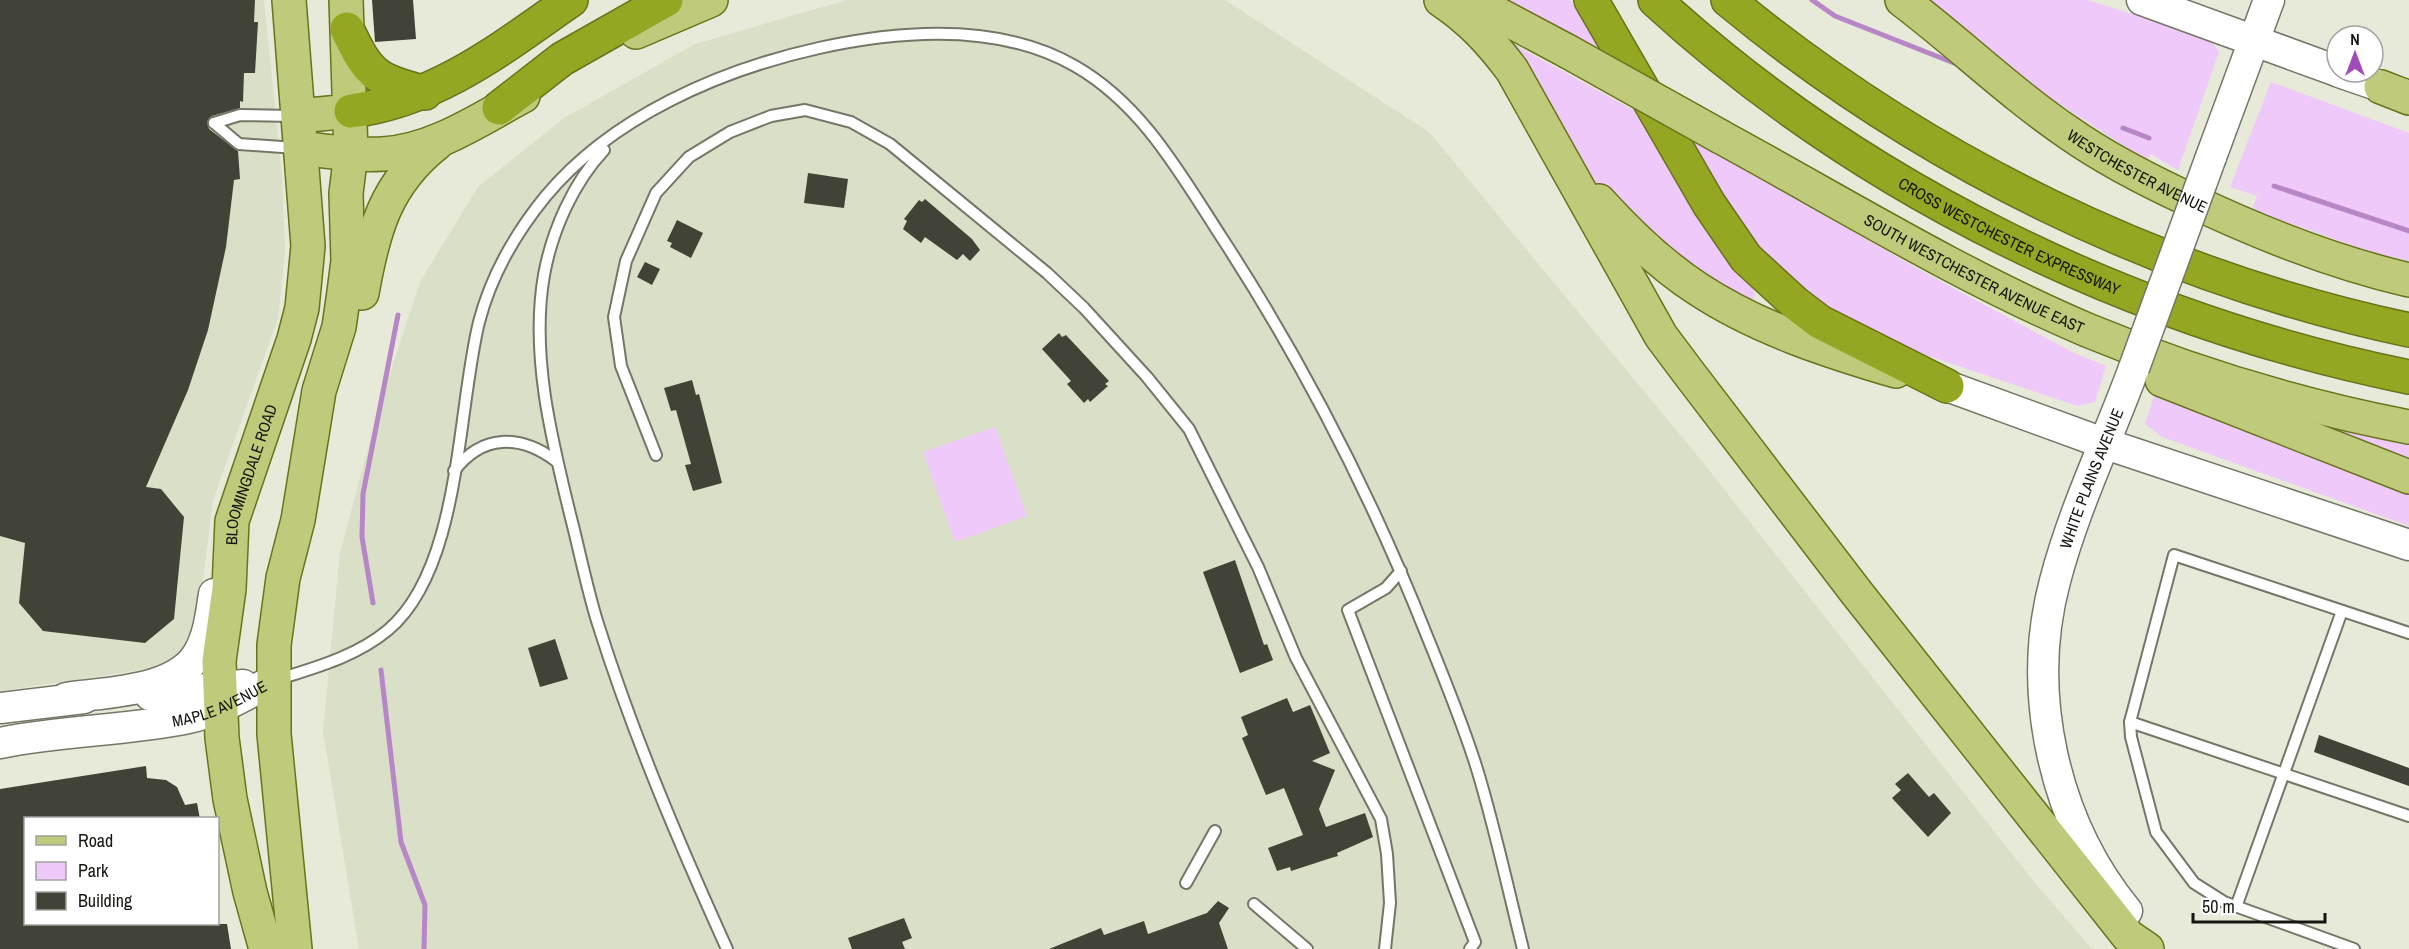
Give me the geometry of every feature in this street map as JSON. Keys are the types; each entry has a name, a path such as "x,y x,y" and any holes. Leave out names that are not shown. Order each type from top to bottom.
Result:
{"highway":[{"path":"351,111 400,102 425,93 468,70 572,0"},
{"path":"500,108 562,59 666,0"},
{"path":"1591,0 1710,204 1746,258 1795,303 1820,322 1947,386"},
{"name":"CROSS WESTCHESTER EXPRESSWAY","path":"1656,0 1718,53 1825,132 1938,202 1996,233 2096,279 2179,313 2303,352 2409,377"},
{"path":"1737,6 1843,87 1905,127 1961,161 2067,215 2133,244 2256,290 2409,330"},
{"path":"346,15 362,61 374,74 388,83 425,93"}],"main road":[{"name":"BLOOMINGDALE ROAD","path":"266,949 236,830 222,738 219,661 229,589 232,521 302,308 308,246 289,0"},
{"path":"298,520 337,395 381,213 398,183 422,156 449,136 650,24 711,0"},
{"path":"1441,0 1465,16 1489,38 1512,70 1661,336 1856,592 2128,936 2147,949"},
{"name":"SOUTH WESTCHESTER AVENUE EAST","path":"1471,0 1977,278 2087,330 2169,362 2260,391 2409,427"},
{"name":"WESTCHESTER AVENUE","path":"1902,0 1993,76 2060,127 2122,166 2252,230 2317,253 2409,280"},
{"path":"2142,0 2325,67"},
{"name":"WHITE PLAINS AVENUE","path":"2161,949 2115,896 2090,858 2068,807 2057,776 2047,721 2045,644 2055,582 2090,479 2106,444 2269,0"},
{"path":"295,949 278,777 272,681 280,600 298,520 319,391 339,327 348,261 346,192 351,153 351,111 346,15"},
{"path":"2372,84 2400,94"},
{"path":"298,116 351,111"},
{"path":"300,148 386,154 449,136"},
{"path":"1571,172 1639,242 1697,288 1729,308 1827,348 1947,386 2106,444 2409,545"},
{"path":"1977,278 2085,343 2181,388 2409,477"},
{"path":"66,698 152,684 174,678 191,664 204,641 232,521"},
{"name":"MAPLE AVENUE","path":"0,743 70,731 190,718 221,698 272,681"},
{"name":"MAPLE AVENUE","path":"0,708 66,698 163,694 221,698"}],"lane":[{"path":"272,681 362,649 392,628 410,607 436,559 479,321 488,292 507,252 548,194 585,158 620,133 686,94 727,75 769,60 834,44 896,36 965,35 1024,45 1073,65 1105,86 1143,122 1193,193 1269,313 1315,394 1378,518 1401,571 1476,766 1523,949"},
{"path":"656,455 621,366 614,317 626,261 656,193 689,157 730,132 771,116 806,110 850,122 890,144 1047,273 1084,308 1147,377 1189,429 1258,567 1296,658 1381,819 1387,854 1390,903 1385,949"},
{"path":"298,116 240,115 214,123 239,144 300,148"},
{"path":"620,133 597,157 567,205 544,275 541,308 542,353 556,461 598,623 666,812 727,949"},
{"path":"453,472 464,458 477,448 492,443 521,443 556,461"},
{"path":"2355,949 2236,907 2210,896 2194,883 2156,832 2131,737 2130,722 2174,555 2409,633"},
{"path":"1401,571 1386,588 1348,610 1475,942 1470,949"},
{"path":"2236,907 2342,611"},
{"path":"2130,722 2409,816"},
{"path":"1186,883 1215,831"},
{"path":"1254,904 1307,949"}],"shaded area":[{"path":"0,0 264,0 282,177 285,251 278,318 213,500 198,618 182,654 160,667 0,691"},
{"path":"847,0 1225,0 1429,132 1701,460 2035,883 2092,949 359,949 323,731 340,553 380,403 421,280 478,187 564,118 695,44"}],"green space":[{"path":"1504,0 1570,0 1606,54"},
{"path":"1929,0 2088,0 2210,39 2219,52 2178,170 2151,154 2147,161 2035,88"},
{"path":"1506,40 1637,112 1686,198 1752,284 1755,295 1753,300 1731,296 1705,282 1677,261 1619,208 1560,136"},
{"path":"2271,82 2409,133 2409,261 2374,253 2252,210 2257,196 2230,187"},
{"path":"1686,137 1929,275 2074,353 2106,366 2095,402 2077,406 1914,351 1826,310 1762,255 1722,202"},
{"path":"2157,386 2409,487 2409,526 2162,437 2145,424"},
{"path":"2321,425 2409,443 2409,467"},
{"path":"995,427 1027,516 955,542 923,452"}],"building":[{"path":"0,0 255,0 254,22 258,22 255,73 244,73 243,102 240,101 240,108 212,116 207,122 209,129 238,151 240,179 234,180 226,247 208,330 188,390 146,487 161,489 184,517 174,619 145,643 43,631 19,603 25,543 0,536"},
{"path":"372,0 413,0 416,39 375,42"},
{"path":"808,173 848,179 844,208 804,203"},
{"path":"925,199 972,239 980,250 970,261 963,254 957,260 925,237 921,243 903,229 907,221 904,219 919,200 922,202"},
{"path":"677,220 703,233 691,258 670,247 672,243 667,241"},
{"path":"645,262 660,269 652,285 637,277"},
{"path":"1059,333 1062,337 1066,335 1109,381 1105,384 1108,386 1090,402 1088,399 1084,403 1067,384 1071,381 1042,349"},
{"path":"692,380 696,395 699,394 722,483 693,491 685,465 691,464 676,410 671,411 664,388"},
{"path":"1235,560 1264,645 1267,644 1273,660 1240,673 1203,572"},
{"path":"555,639 568,679 540,687 528,648"},
{"path":"1287,698 1293,712 1310,705 1330,753 1312,761 1335,770 1319,809 1326,827 1365,813 1373,837 1337,853 1338,856 1291,871 1290,867 1277,871 1268,848 1303,835 1284,788 1266,795 1242,738 1248,735 1241,717"},
{"path":"2319,735 2409,768 2409,786 2314,752"},
{"path":"146,766 147,778 166,780 177,787 185,805 197,803 200,817 24,817 24,925 227,924 231,949 0,949 0,789"},
{"path":"1908,773 1929,797 1934,793 1951,813 1928,837 1892,798 1901,790 1895,784"},
{"path":"1218,901 1229,908 1219,923 1228,949 1049,949 1101,928 1104,935 1144,921 1148,934 1207,913"},
{"path":"904,918 912,938 902,942 905,949 852,949 848,938"}],"waterway":[{"path":"1812,0 1835,16 1959,65"},
{"path":"2123,128 2149,138"},
{"path":"2274,186 2409,231"},
{"path":"373,603 362,537 363,494 398,315"},
{"path":"381,670 401,842 425,905 424,949"}]}
